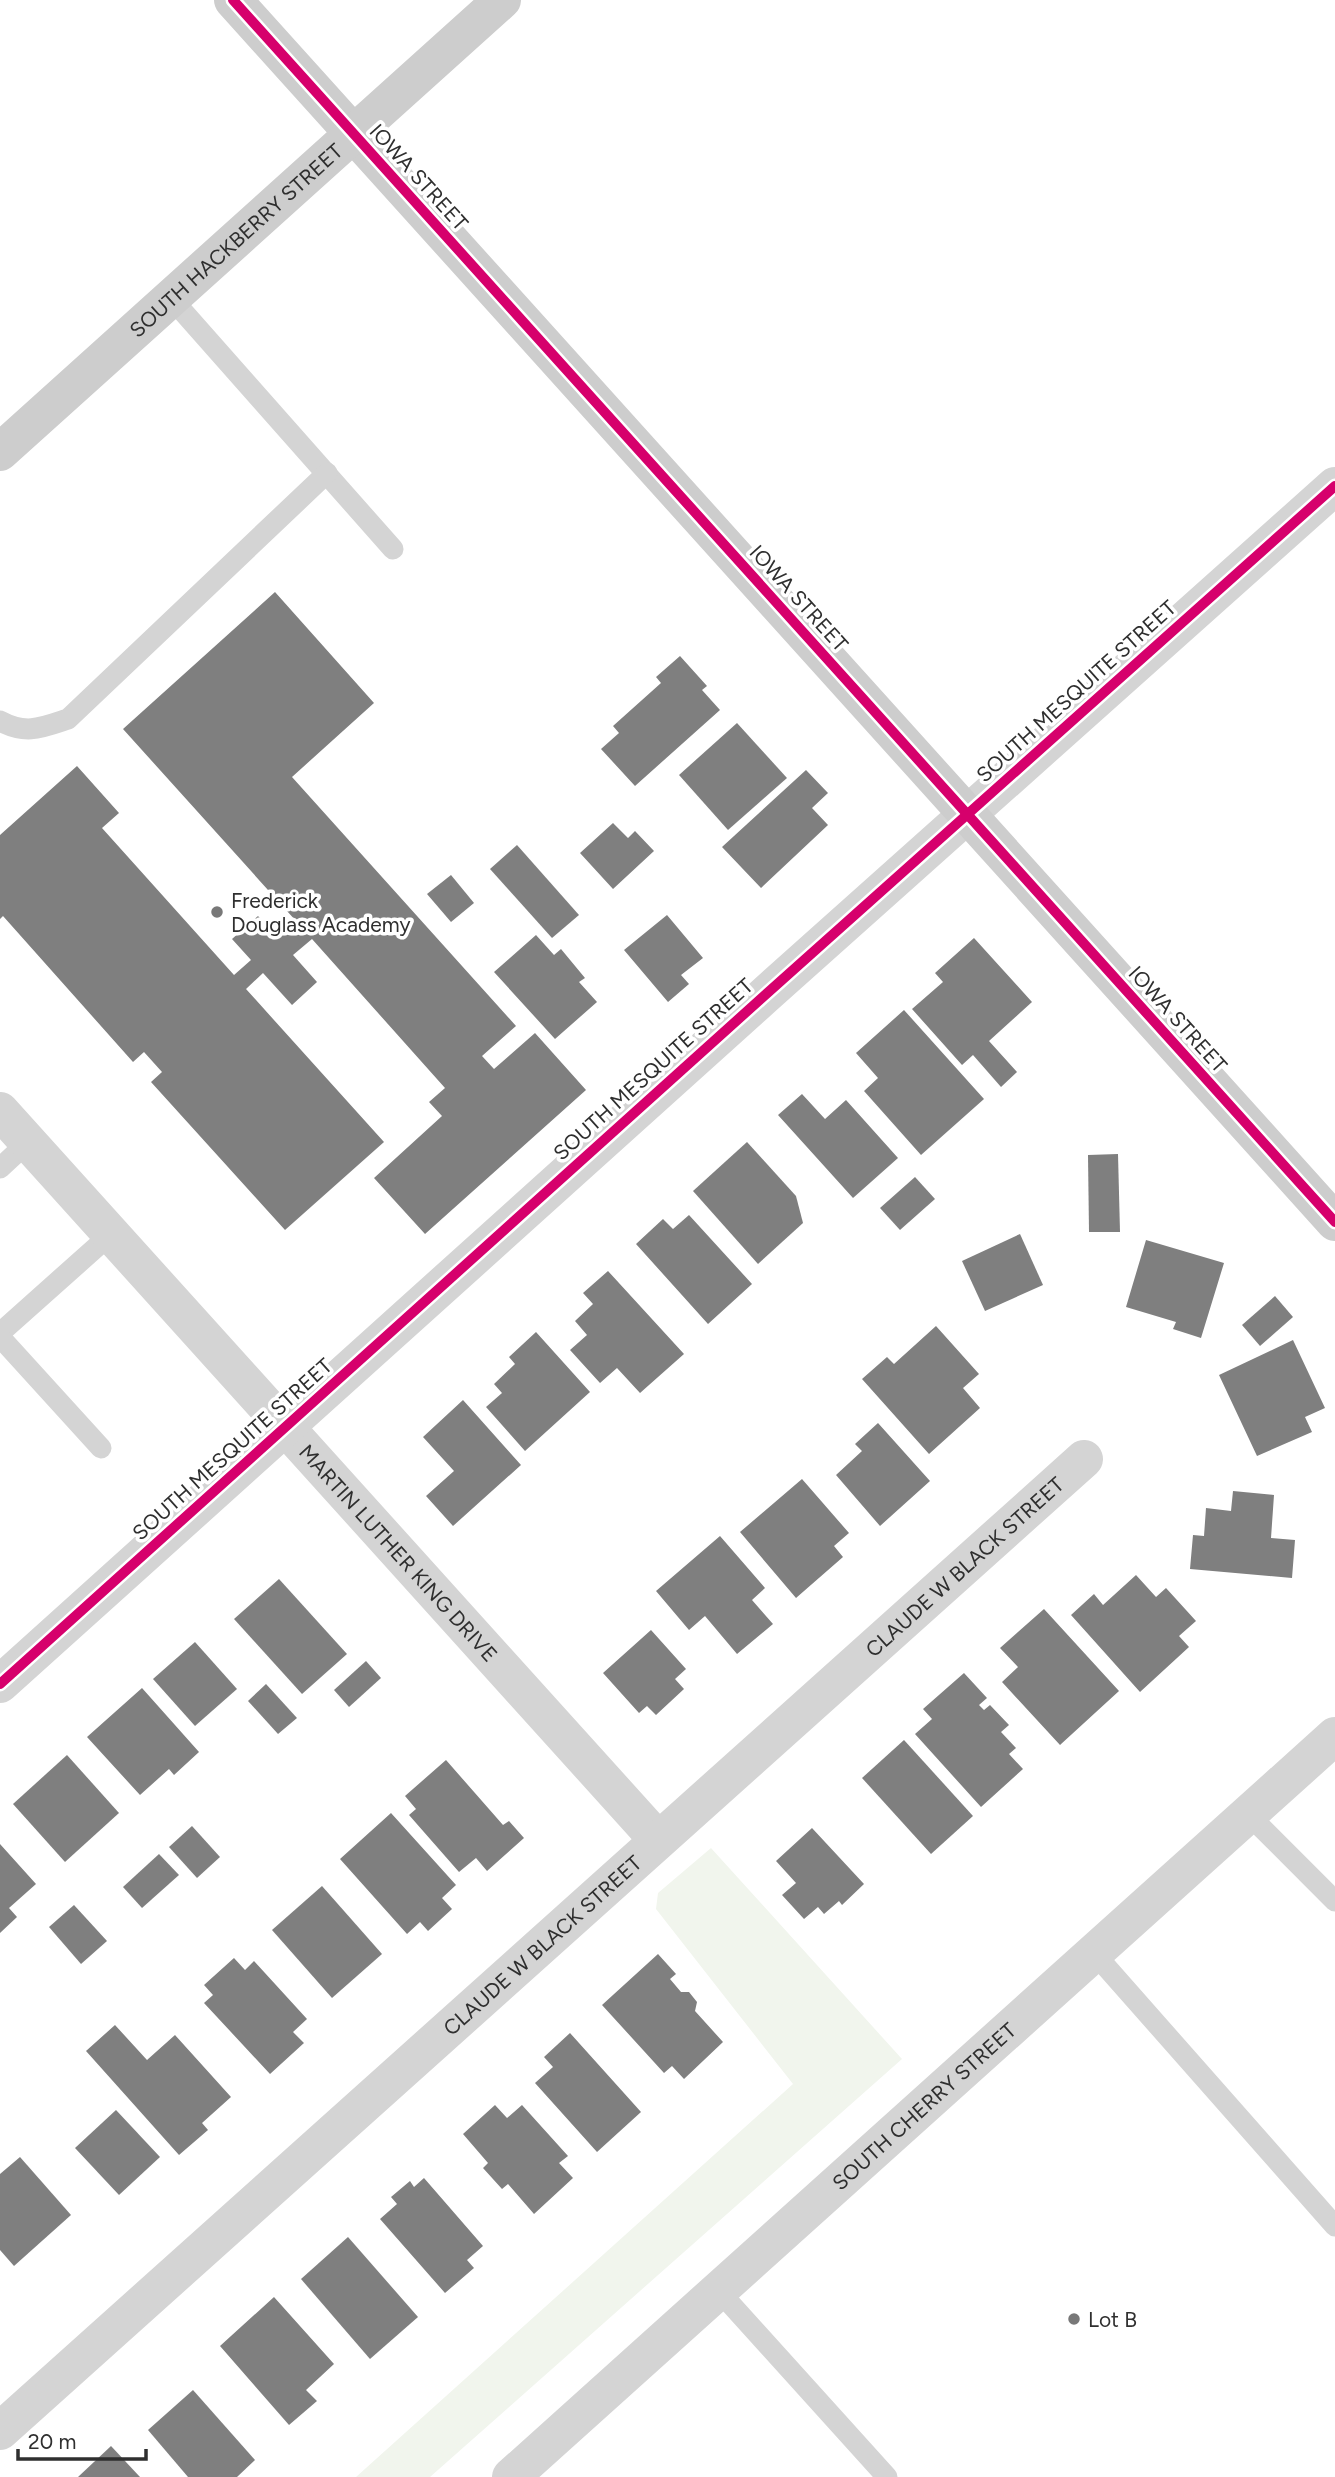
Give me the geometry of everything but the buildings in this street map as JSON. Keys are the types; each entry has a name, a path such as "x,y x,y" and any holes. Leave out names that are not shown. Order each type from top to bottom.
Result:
{"main road":[{"name":"IOWA STREET","path":"233,0 1335,1222"},
{"name":"SOUTH HACKBERRY STREET","path":"0,452 502,0"}],"street":[{"name":"SOUTH MESQUITE STREET","path":"0,1684 1335,486"},
{"name":"MARTIN LUTHER KING DRIVE","path":"0,1111 658,1840"},
{"name":"CLAUDE W BLACK STREET","path":"0,2431 1084,1459"},
{"name":"SOUTH CHERRY STREET","path":"511,2477 1335,1735"}],"lane":[{"path":"171,298 393,549"},
{"path":"0,721 15,729 29,729 42,728 68,719 327,473"},
{"path":"0,1168 28,1142"},
{"path":"102,1448 0,1335 111,1234"},
{"path":"1248,1814 1335,1901"},
{"path":"1094,1953 1335,2226"},
{"path":"718,2290 887,2477"}],"shaded area":[{"path":"711,1848 902,2059 430,2477 356,2477 793,2084 656,1909 658,1893"}],"cycle path":[{"path":"233,0 1335,1222"},
{"path":"0,1684 1335,486"}],"place":[{"name":"Frederick Douglass Academy","path":"217,912"},
{"name":"Lot B","path":"1074,2319"}]}
